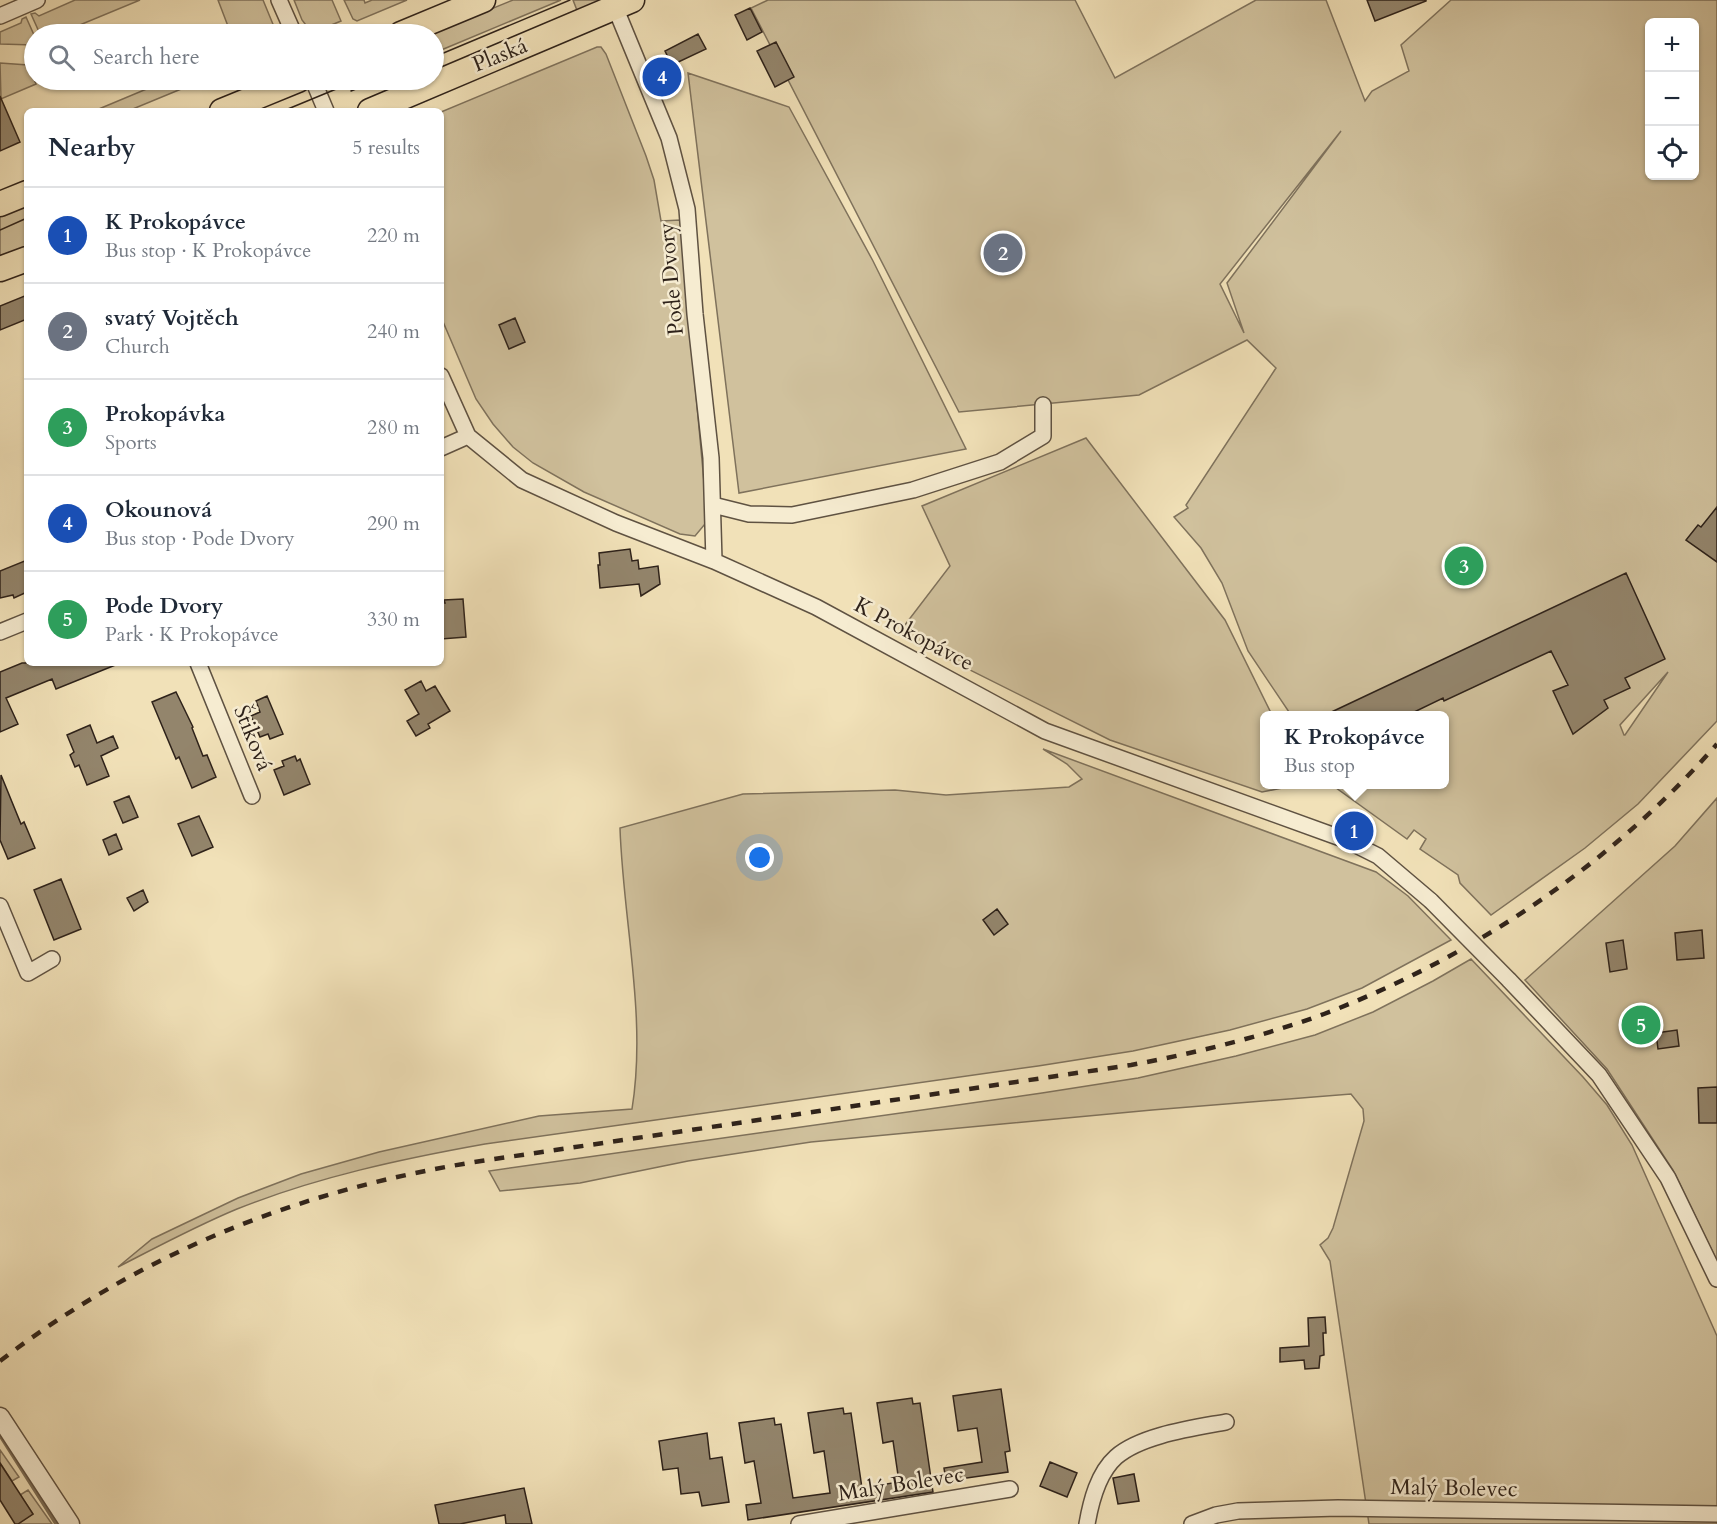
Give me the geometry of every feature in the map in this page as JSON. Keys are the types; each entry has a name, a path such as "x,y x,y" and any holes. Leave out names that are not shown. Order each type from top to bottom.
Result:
{"main road":[{"path":"425,24 483,0"},
{"name":"Plaská","path":"444,79 623,3"},
{"path":"229,108 273,90"},
{"name":"Plaská","path":"377,108 419,90"},
{"path":"0,204 24,194"},
{"path":"0,269 24,260"}],"street":[{"path":"0,16 37,0"},
{"path":"279,0 290,24"},
{"name":"Pode Dvory","path":"623,3 669,138 687,209 695,314 711,458 714,561"},
{"path":"317,90 325,108"},
{"name":"K Prokopávce","path":"444,383 468,436 522,480 616,523 714,561 816,607 1045,731 1346,840 1378,856 1431,901 1599,1076 1668,1178 1717,1279"},
{"path":"713,505 749,514 792,515 913,490 1000,462 1043,436 1043,405"},
{"path":"444,447 468,436"},
{"path":"0,633 24,622"},
{"name":"Štiková","path":"199,666 252,796"},
{"path":"0,906 28,973 52,959"},
{"path":"0,1417 70,1524"},
{"path":"1087,1524 1090,1503 1100,1480 1115,1458 1127,1449 1151,1440 1226,1422"},
{"name":"Malý Bolevec","path":"799,1524 1010,1489"},
{"name":"Malý Bolevec","path":"1192,1524 1216,1515 1238,1511 1338,1508 1717,1514"}],"shaded area":[{"path":"75,0 140,0 82,24 36,24 31,14 35,13 39,16"},
{"path":"218,0 263,0 273,24 227,24"},
{"path":"294,0 332,0 341,21 334,24 305,24"},
{"path":"344,0 364,0 365,3 372,0 407,0 357,21 353,19"},
{"path":"513,0 561,0 444,49 444,28"},
{"path":"573,0 609,0 578,13"},
{"path":"768,0 1075,0 1115,78 1256,0 1326,0 1365,101 1372,91 1409,71 1401,45 1451,0 1717,0 1717,721 1638,804 1585,848 1491,915 1460,883 1458,875 1420,849 1426,839 1414,830 1407,839 1338,789 1449,789 1449,711 1288,711 1248,651 1222,583 1201,548 1174,517 1188,508 1186,505 1276,368 1247,340 1139,395 959,412 751,8","holes":["1341,131 1227,283 1244,333 1220,284","1668,672 1625,735 1620,725"]},
{"path":"26,17 29,24 24,24 24,45 0,44 0,32 21,23"},
{"path":"597,47 601,47 606,54 654,180 661,221 680,220 706,504 705,524 695,536 680,534 584,492 533,463 513,447 476,399 444,324 444,111"},
{"path":"0,63 24,65 24,89 1,99"},
{"path":"688,73 789,107 873,261 966,449 739,493"},
{"path":"144,90 179,90 135,108 101,108"},
{"path":"24,204 24,247 0,257 0,214"},
{"path":"1086,438 1225,620 1270,711 1260,711 1260,789 1277,789 1262,792 1110,740 898,634 950,566 922,506"},
{"path":"1043,749 1376,872 1408,896 1451,940 1362,988 1307,1009 1230,1030 1133,1051 485,1144 360,1170 298,1187 237,1209 118,1267 152,1239 238,1198 301,1174 379,1152 539,1116 632,1109 636,1074 636,1004 620,828 743,794 895,790 946,795 1069,787 1082,779 1067,764"},
{"path":"1717,798 1717,1261 1673,1170 1607,1069 1525,980 1675,846"},
{"path":"1471,959 1607,1105 1632,1145 1717,1336 1717,1524 1369,1524 1330,1261 1320,1245 1328,1238 1333,1228 1364,1121 1363,1109 1351,1094 811,1142 688,1161 580,1183 500,1191 489,1171 1138,1078 1315,1035 1373,1012"},
{"path":"0,1450 19,1477 12,1481 0,1463"},
{"path":"28,1490 52,1524 18,1524 33,1514 20,1495"}],"building":[{"path":"1367,0 1426,0 1426,1 1375,21"},
{"path":"750,8 762,32 747,40 735,15"},
{"path":"698,34 706,49 672,65 665,51"},
{"path":"776,42 794,77 775,87 757,51"},
{"path":"0,96 20,142 0,151"},
{"path":"1007,238 1017,257 998,267 989,249"},
{"path":"24,296 24,320 0,330 0,306"},
{"path":"515,318 525,342 509,349 499,325"},
{"path":"1717,507 1717,562 1686,540 1698,525 1701,527"},
{"path":"630,549 632,561 638,560 639,569 658,566 660,584 641,596 639,584 600,588 599,553"},
{"path":"24,561 24,593 14,598 13,595 0,598 0,571"},
{"path":"1626,573 1665,659 1625,678 1630,688 1604,700 1608,708 1573,734 1553,691 1568,685 1551,651 1444,701 1443,698 1416,711 1334,711"},
{"path":"463,599 466,637 444,639 444,600"},
{"path":"22,663 24,666 113,666 56,689 52,679 6,698 18,724 0,732 0,672"},
{"path":"421,681 426,691 435,686 450,711 428,724 430,728 416,736 407,721 419,714 405,690"},
{"path":"176,692 193,727 203,756 207,755 216,777 192,788 179,757 176,759 152,702"},
{"path":"267,696 283,734 270,739 268,734 260,737 251,716 260,712 256,701"},
{"path":"90,725 97,743 113,736 118,748 101,756 109,776 87,785 79,765 75,767 70,755 74,752 67,735"},
{"path":"295,756 297,761 300,759 310,784 284,795 274,770 284,766 282,761"},
{"path":"1,775 21,824 24,822 35,848 8,859 0,840"},
{"path":"129,796 138,817 123,823 114,802"},
{"path":"199,816 213,847 192,856 178,824"},
{"path":"116,834 122,849 109,855 103,840"},
{"path":"61,879 81,929 54,940 34,890"},
{"path":"143,890 148,902 134,911 127,898"},
{"path":"997,909 1008,924 994,935 983,920"},
{"path":"1702,930 1704,958 1677,960 1675,933"},
{"path":"1623,940 1627,969 1610,972 1606,943"},
{"path":"1677,1030 1679,1046 1658,1049 1656,1033"},
{"path":"1717,1087 1717,1123 1699,1123 1698,1088"},
{"path":"1325,1317 1324,1355 1320,1356 1319,1368 1305,1369 1304,1360 1280,1362 1280,1348 1309,1346 1308,1318"},
{"path":"1001,1389 1010,1451 1005,1452 1008,1472 946,1481 944,1468 982,1462 977,1428 958,1431 953,1396"},
{"path":"912,1398 913,1404 920,1403 933,1492 748,1520 746,1505 761,1503 754,1461 745,1463 739,1423 774,1418 775,1425 781,1424 793,1498 830,1493 824,1451 814,1453 808,1413 843,1408 844,1414 851,1413 862,1488 899,1482 893,1441 883,1443 877,1403"},
{"path":"707,1433 710,1459 722,1457 729,1502 702,1506 699,1492 681,1494 678,1468 663,1470 659,1441"},
{"path":"1050,1462 1077,1473 1067,1497 1040,1486"},
{"path":"0,1463 33,1514 18,1524 15,1524 0,1500"},
{"path":"1134,1474 1139,1501 1118,1504 1113,1478"},
{"path":"524,1488 532,1524 506,1524 505,1515 460,1524 439,1524 435,1505"}],"waterway":[{"path":"0,1434 57,1524"}],"tram line":[{"path":"444,53 570,0"},
{"path":"290,108 334,90"},
{"path":"0,230 24,219"}],"railway":[{"path":"0,1361 55,1322 111,1287 168,1257 227,1230 351,1189 415,1173 481,1161 1131,1065 1228,1044 1324,1014 1434,965 1537,903 1632,829 1676,788 1717,744"}],"place":[{"name":"Okounová","path":"662,77"},
{"name":"svatý Vojtěch","path":"1003,253"},
{"name":"Prokopávka","path":"1464,566"},
{"name":"K Prokopávce","path":"1354,831"},
{"name":"Pode Dvory","path":"1641,1025"}]}
